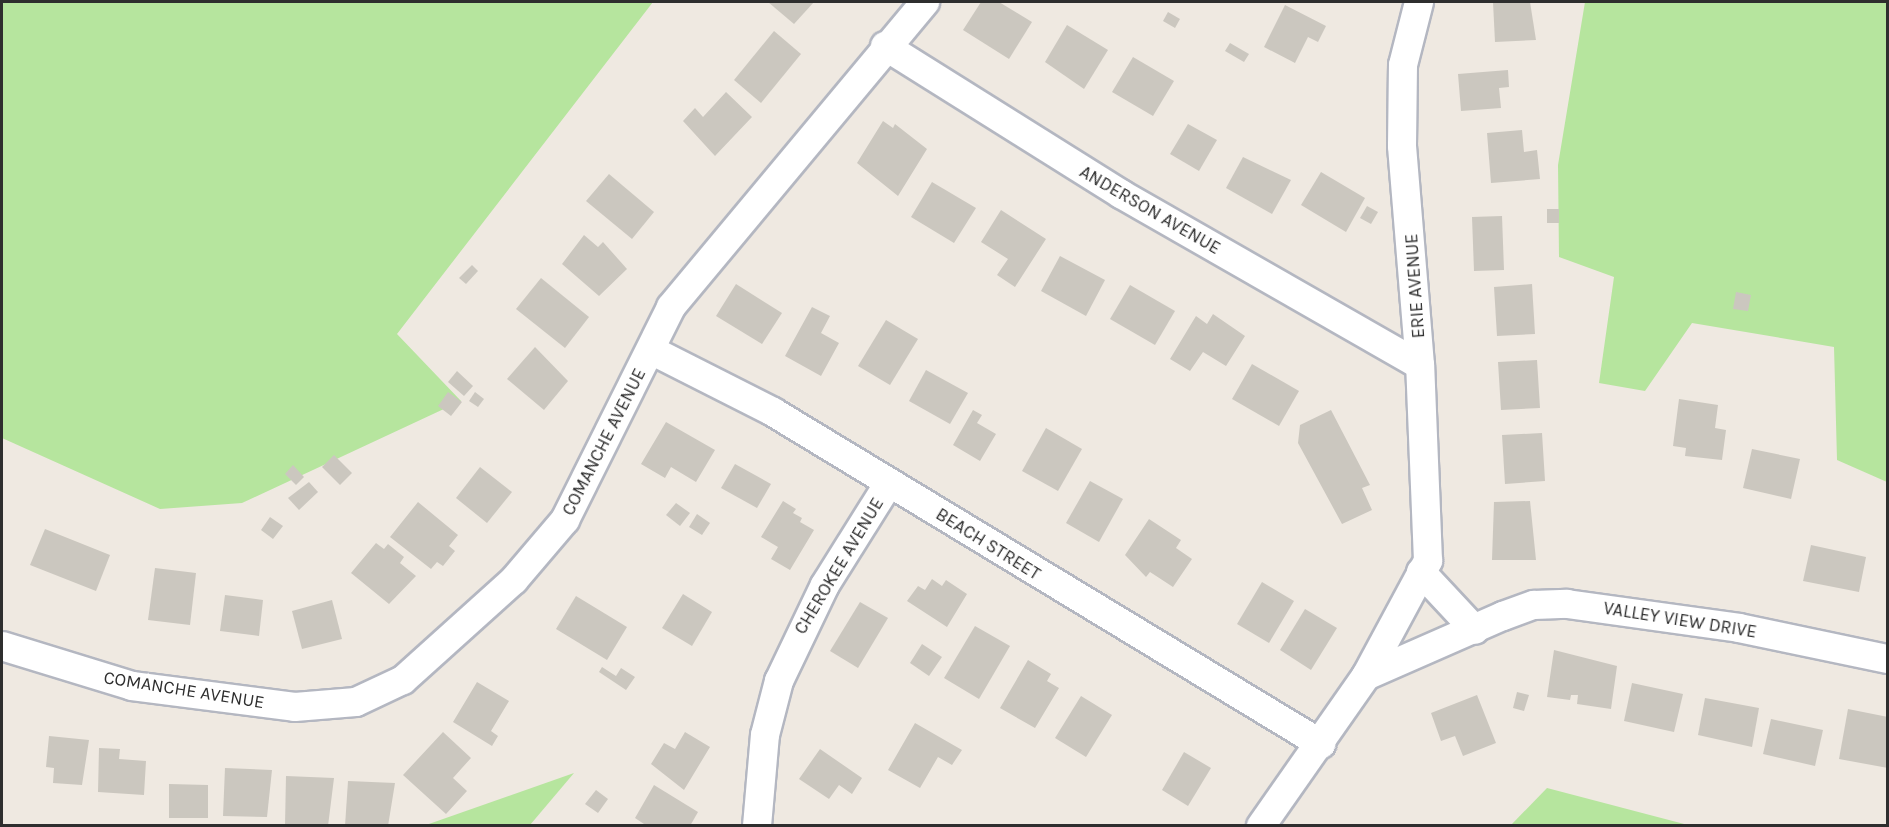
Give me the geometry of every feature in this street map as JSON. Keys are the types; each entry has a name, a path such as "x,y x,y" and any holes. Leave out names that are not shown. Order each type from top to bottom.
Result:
{"street":[{"name":"COMANCHE AVENUE","path":"2,646 132,686 218,699 295,707 356,702 403,680 514,580 565,520 671,306 885,46 925,2"},
{"name":"ERIE AVENUE","path":"1261,825 1321,744 1366,676 1428,561 1420,365 1402,146 1403,65 1419,2"},
{"name":"ANDERSON AVENUE","path":"885,46 1121,194 1420,365"},
{"name":"BEACH STREET","path":"651,350 773,412 1321,744"},
{"name":"CHEROKEE AVENUE","path":"757,825 765,735 778,681 825,585 889,483"},
{"path":"1366,676 1475,630 1421,572"},
{"name":"VALLEY VIEW DRIVE","path":"1475,630 1534,605 1567,604 1739,628 1887,659"}],"green space":[{"path":"2,2 653,2 397,334 461,401 242,503 160,509 2,438"},
{"path":"1585,2 1887,2 1887,482 1837,460 1834,347 1692,323 1645,391 1599,383 1614,277 1559,257 1558,165"},
{"path":"574,773 530,825 426,825"},
{"path":"1547,788 1688,825 1511,825"}],"building":[{"path":"768,2 814,2 794,24"},
{"path":"981,2 999,2 1032,22 1009,59 963,30"},
{"path":"1493,2 1530,2 1536,40 1495,42"},
{"path":"1285,5 1326,26 1318,42 1308,37 1295,63 1264,47"},
{"path":"1168,12 1180,19 1175,28 1163,21"},
{"path":"1067,25 1108,50 1084,89 1045,62"},
{"path":"774,31 801,54 761,103 734,80"},
{"path":"1230,43 1249,54 1244,62 1225,51"},
{"path":"1133,57 1174,81 1153,116 1112,92"},
{"path":"1508,70 1509,87 1499,88 1501,108 1461,111 1458,74"},
{"path":"726,92 752,117 715,156 683,121 695,108 703,117"},
{"path":"883,121 893,128 895,124 927,149 898,196 857,163"},
{"path":"1188,124 1217,140 1199,171 1170,154"},
{"path":"1522,130 1524,152 1537,150 1540,179 1491,183 1487,133"},
{"path":"1243,157 1291,180 1272,214 1226,188"},
{"path":"1321,172 1365,198 1346,232 1301,205"},
{"path":"609,174 654,212 632,239 586,201"},
{"path":"932,182 976,208 954,243 911,217"},
{"path":"1367,206 1378,212 1371,224 1360,218"},
{"path":"1547,209 1559,209 1559,223 1547,223"},
{"path":"1001,210 1046,239 1015,287 997,275 1008,259 981,242"},
{"path":"1502,216 1504,270 1474,271 1472,217"},
{"path":"584,235 598,247 603,242 627,269 599,296 562,264"},
{"path":"1060,256 1105,280 1086,316 1041,291"},
{"path":"472,265 478,271 466,284 459,278"},
{"path":"541,278 589,317 565,348 516,309"},
{"path":"736,284 782,313 762,344 716,316"},
{"path":"1532,284 1535,334 1497,336 1494,287"},
{"path":"1130,285 1175,311 1155,345 1110,319"},
{"path":"1736,292 1751,295 1748,311 1733,309"},
{"path":"812,307 830,316 821,333 839,343 821,376 785,356"},
{"path":"1213,314 1245,336 1226,366 1203,352 1190,371 1170,359 1196,316 1207,324"},
{"path":"886,320 918,339 890,385 858,366"},
{"path":"535,347 568,381 544,410 507,379"},
{"path":"1537,360 1540,408 1501,410 1498,362"},
{"path":"1252,364 1299,391 1279,426 1232,399"},
{"path":"926,370 968,393 950,424 909,401"},
{"path":"457,371 473,386 464,396 448,382"},
{"path":"448,392 462,402 451,416 438,406"},
{"path":"475,392 484,399 478,407 469,401"},
{"path":"1679,399 1718,405 1715,428 1726,430 1722,460 1685,456 1686,448 1673,446"},
{"path":"973,410 982,415 977,423 996,434 980,461 953,445"},
{"path":"1331,410 1370,485 1362,488 1372,510 1342,524 1298,443 1300,425"},
{"path":"666,422 715,450 696,482 671,467 665,478 641,464"},
{"path":"1046,428 1082,449 1058,491 1022,471"},
{"path":"1542,433 1545,481 1505,484 1502,435"},
{"path":"1752,449 1800,459 1791,499 1743,488"},
{"path":"334,455 352,473 340,485 322,467"},
{"path":"735,464 771,484 757,508 721,488"},
{"path":"293,465 304,477 296,485 285,474"},
{"path":"480,467 512,492 487,523 456,498"},
{"path":"1090,481 1123,499 1099,542 1066,523"},
{"path":"309,482 318,492 299,510 288,498"},
{"path":"783,501 796,509 793,513 802,518 800,522 814,530 790,570 771,559 778,547 761,537"},
{"path":"1530,501 1536,560 1492,560 1494,502"},
{"path":"418,502 458,535 449,546 455,551 443,566 437,562 431,569 390,537"},
{"path":"676,503 690,513 680,526 666,515"},
{"path":"697,514 710,523 702,535 689,527"},
{"path":"270,517 283,526 273,539 261,530"},
{"path":"1149,519 1181,540 1176,548 1192,559 1173,587 1150,572 1146,577 1125,555"},
{"path":"45,529 110,555 96,591 30,565"},
{"path":"376,543 384,549 388,544 404,557 400,563 416,576 389,604 351,573"},
{"path":"1811,545 1866,557 1859,592 1803,581"},
{"path":"155,568 196,573 190,625 148,620"},
{"path":"932,579 942,586 946,580 967,594 947,627 907,601 918,586 925,590"},
{"path":"1262,582 1294,601 1269,643 1237,624"},
{"path":"683,594 712,612 692,646 662,628"},
{"path":"225,595 263,600 259,636 220,631"},
{"path":"576,596 627,627 607,660 556,629"},
{"path":"332,600 342,639 302,649 292,611"},
{"path":"860,602 888,618 858,668 830,651"},
{"path":"1305,609 1337,628 1311,670 1280,650"},
{"path":"975,626 1010,646 979,699 944,678"},
{"path":"922,644 942,657 929,676 910,663"},
{"path":"1554,650 1617,666 1611,709 1577,704 1578,695 1571,695 1570,700 1547,697"},
{"path":"1028,660 1051,674 1047,681 1059,688 1035,728 1000,708"},
{"path":"602,667 616,676 621,668 635,677 626,690 599,672"},
{"path":"477,682 509,701 491,731 498,736 492,746 453,722"},
{"path":"1632,683 1683,694 1674,732 1624,721"},
{"path":"1517,692 1529,695 1524,711 1513,708"},
{"path":"1477,695 1496,743 1463,756 1455,736 1441,741 1431,713"},
{"path":"1081,696 1112,715 1086,757 1055,738"},
{"path":"1705,698 1759,708 1752,747 1698,735"},
{"path":"1848,709 1888,717 1888,768 1839,759"},
{"path":"1771,719 1823,730 1815,766 1763,754"},
{"path":"915,723 962,750 952,765 938,757 920,788 888,770"},
{"path":"443,732 471,758 453,778 467,791 446,814 403,775"},
{"path":"685,732 710,747 684,790 651,764 664,743 675,749"},
{"path":"49,736 89,740 82,785 53,783 54,768 46,767"},
{"path":"99,748 120,749 119,759 146,761 144,795 98,792"},
{"path":"820,749 862,778 852,794 839,785 829,799 799,779"},
{"path":"1184,752 1211,768 1188,806 1162,790"},
{"path":"225,768 272,770 267,817 223,816"},
{"path":"286,776 334,778 328,826 285,825"},
{"path":"348,781 395,783 388,826 345,826"},
{"path":"169,784 208,785 208,818 169,818"},
{"path":"654,785 698,812 690,826 647,826 635,818"},
{"path":"596,790 608,799 598,813 585,804"}]}
